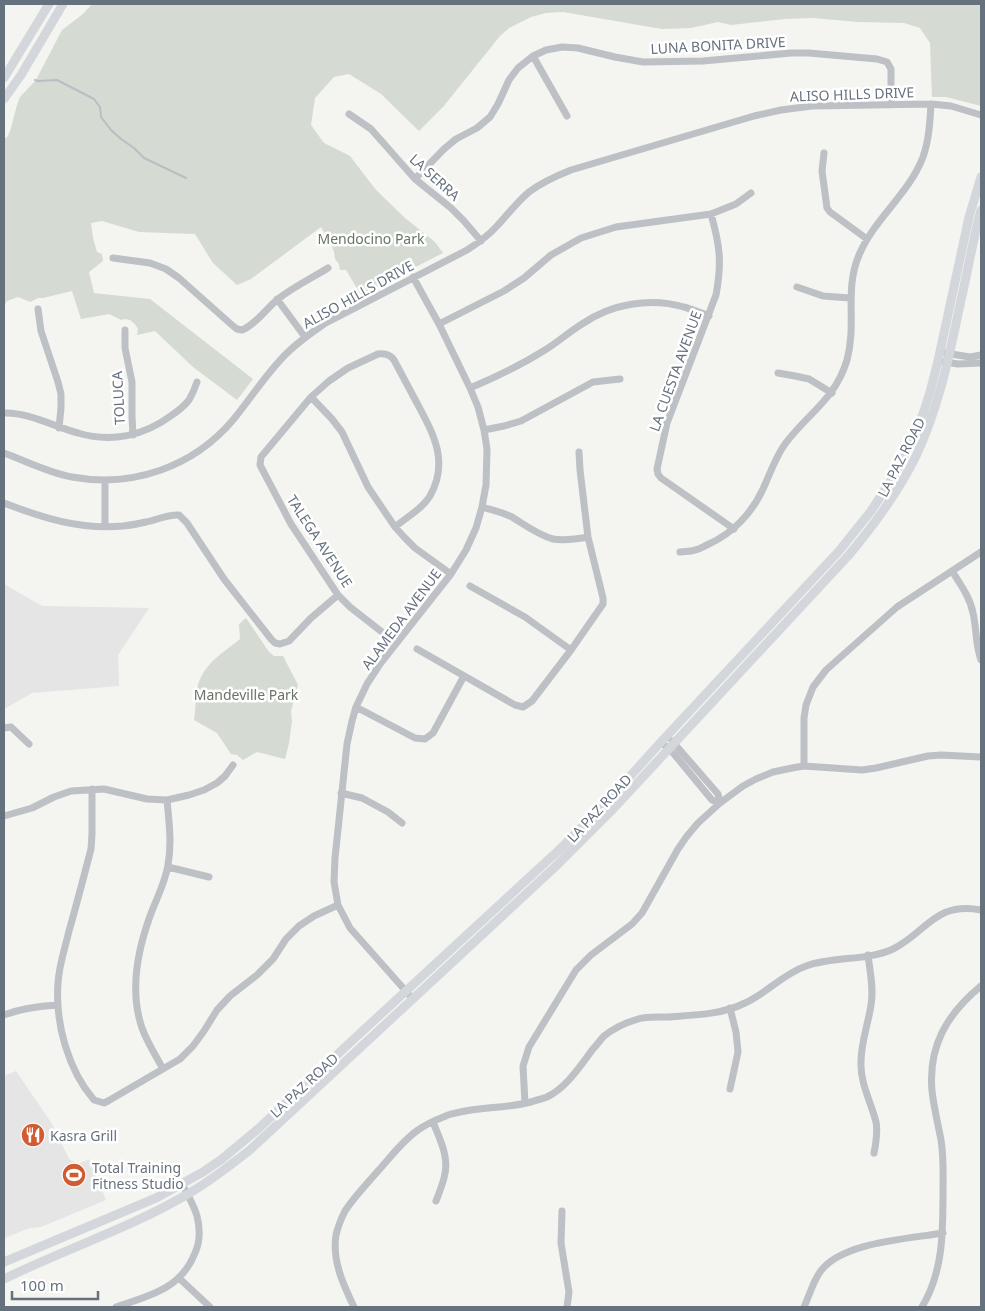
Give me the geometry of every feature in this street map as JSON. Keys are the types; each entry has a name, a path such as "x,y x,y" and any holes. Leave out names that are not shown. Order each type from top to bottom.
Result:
{"main road":[{"path":"4,78 49,4"},
{"path":"4,99 21,75 63,4"},
{"name":"LA PAZ ROAD","path":"4,1279 144,1216 187,1194 224,1170 251,1149 555,867 614,808 667,742 840,551 871,511 894,476 928,399 939,356 968,217 981,178"},
{"name":"LA PAZ ROAD","path":"4,1262 156,1198 203,1172 258,1129 560,849 848,556 879,518 903,480 922,442 942,387 981,210"}],"street":[{"name":"LUNA BONITA DRIVE","path":"415,179 456,139 477,128 490,117 509,80 518,68 546,50 562,47 578,48 643,62 703,61 791,53 878,59 887,62 891,69 891,105"},
{"path":"534,56 567,116"},
{"path":"680,552 695,550 718,540 734,529 753,507 763,490 774,461 784,445 832,393 840,377 851,343 850,298 855,265 867,240 917,169 927,141 931,104"},
{"name":"ALISO HILLS DRIVE","path":"4,453 70,477 105,480 128,479 154,473 178,464 198,452 217,437 270,372 305,337 324,324 467,250 481,241 530,191 550,178 571,170 754,116 781,110 812,106 931,104 950,106 981,115"},
{"name":"LA SERRA","path":"349,114 371,129 415,179 451,208 481,241"},
{"path":"824,153 822,171 827,208 867,240"},
{"path":"439,324 504,291 524,278 551,255 581,238 616,227 711,214 736,204 751,193"},
{"name":"LA CUESTA AVENUE","path":"711,214 718,240 720,258 720,276 716,295 667,423 657,468 658,474 662,478 734,529"},
{"path":"113,258 150,263 166,269 242,330 248,328 278,300 328,268"},
{"name":"ALAMEDA AVENUE","path":"412,998 350,928 338,904 334,874 347,744 356,708 367,684 380,664 451,574 466,550 476,528 486,485 487,449 478,407 439,324 413,277"},
{"path":"797,287 823,296 850,298"},
{"path":"278,300 305,337"},
{"path":"470,388 516,367 547,349 583,323 604,312 627,305 655,302 683,306 709,316"},
{"path":"38,309 41,331 61,394 59,428"},
{"name":"TOLUCA","path":"125,330 125,348 132,382 133,435"},
{"path":"395,527 418,510 430,496 439,463 436,444 431,430 394,360 387,354 378,354 348,368 311,397 342,432 368,487 395,527 415,548 451,574"},
{"path":"949,358 981,355"},
{"path":"939,356 970,364 981,363"},
{"path":"778,373 809,379 832,393"},
{"path":"484,430 521,421 593,382 620,379"},
{"path":"4,413 19,414 59,428 99,438 133,435 165,421 189,400 197,382"},
{"name":"TALEGA AVENUE","path":"311,397 264,454 260,461 261,468 291,524 338,595 350,607 396,643"},
{"path":"417,649 515,705 523,707 532,701 603,604 588,537 579,452"},
{"path":"105,480 105,526"},
{"path":"4,504 58,522 84,526 123,526 170,515 179,515 187,523 224,579 275,643 280,644 289,641 311,618 338,595"},
{"path":"482,507 499,511 536,532 553,539 571,540 588,537"},
{"path":"804,766 804,718 806,705 818,679 898,607 981,552"},
{"path":"952,571 971,605 974,615 976,642 981,660"},
{"path":"470,586 525,616 571,650"},
{"path":"356,708 415,738 425,739 433,733 464,676"},
{"path":"7,728 29,744"},
{"path":"667,742 712,800 720,803"},
{"path":"526,1103 523,1066 529,1047 576,970 591,955 632,924 642,913 687,836 720,803 756,779 773,772 792,768 804,766 862,770 928,756 981,757"},
{"path":"4,816 32,808 71,791 104,789 147,799 167,800 204,790 225,776 233,765"},
{"path":"92,789 91,849 61,962 58,982 58,1005 60,1026 69,1056 76,1072 94,1100 104,1103 180,1059 204,1032 217,1010 230,996 257,976 286,939 299,926 338,904"},
{"path":"341,793 362,798 388,812 402,823"},
{"path":"163,1069 142,1030 136,997 136,976 146,927 168,867 170,838 167,800"},
{"path":"168,867 209,877"},
{"path":"354,1307 340,1276 336,1261 336,1236 339,1222 354,1198 404,1141 418,1129 449,1115 469,1110 502,1107 546,1098 564,1086 603,1037 620,1025 640,1018 700,1015 730,1008 744,1003 788,974 805,966 824,961 882,953 894,949 933,918 947,911 963,908 981,910"},
{"path":"868,955 873,992 862,1041 860,1063 863,1083 876,1122 877,1133 874,1153"},
{"path":"922,1307 936,1278 943,1234 943,1158 932,1090 933,1064 938,1040 945,1025 955,1011 981,986"},
{"path":"4,1015 35,1007 58,1005"},
{"path":"730,1008 736,1032 738,1052 730,1089"},
{"path":"432,1122 444,1149 446,1162 444,1177 436,1201"},
{"path":"116,1307 156,1294 179,1278 192,1261 197,1249 199,1225 182,1184"},
{"path":"562,1211 561,1243 569,1292 567,1307"},
{"path":"804,1307 820,1272 829,1262 839,1256 854,1249 912,1237 943,1234"},
{"path":"179,1278 210,1307"}],"shaded area":[{"path":"4,584 42,606 149,608 118,655 119,686 32,693 4,709"},
{"path":"16,1071 52,1124 69,1159 78,1164 89,1159 106,1200 41,1227 30,1228 4,1238 4,1076"}],"green space":[{"name":"Mendocino Park","path":"92,4 981,4 981,106 946,97 932,97 930,43 920,28 904,23 858,22 813,18 731,25 718,22 691,28 662,29 563,12 546,13 531,17 509,28 500,36 443,107 419,131 381,94 349,74 334,77 315,98 311,125 324,143 350,156 376,190 405,218 435,242 443,253 361,295 346,270 340,270 332,246 321,227 251,279 237,285 213,263 195,234 139,232 102,221 91,223 97,252 102,254 103,261 89,272 94,293 150,299 253,379 237,400 193,367 155,331 137,335 138,329 130,320 121,320 109,314 81,319 72,291 38,298 30,302 18,297 7,301 4,305 4,139 8,136 20,97 36,80 62,30 83,14"},
{"name":"Mandeville Park","path":"246,618 269,652 274,656 283,656 298,685 291,711 292,721 285,759 257,752 243,760 237,755 231,754 217,733 194,720 197,689 204,672 214,660 240,639 239,624"}],"waterway":[{"path":"35,80 57,80 94,99 100,107 101,117 121,139 144,158 186,178"}],"place":[{"name":"Kasra Grill","path":"33,1135"},
{"name":"Total Training Fitness Studio","path":"74,1175"}]}
